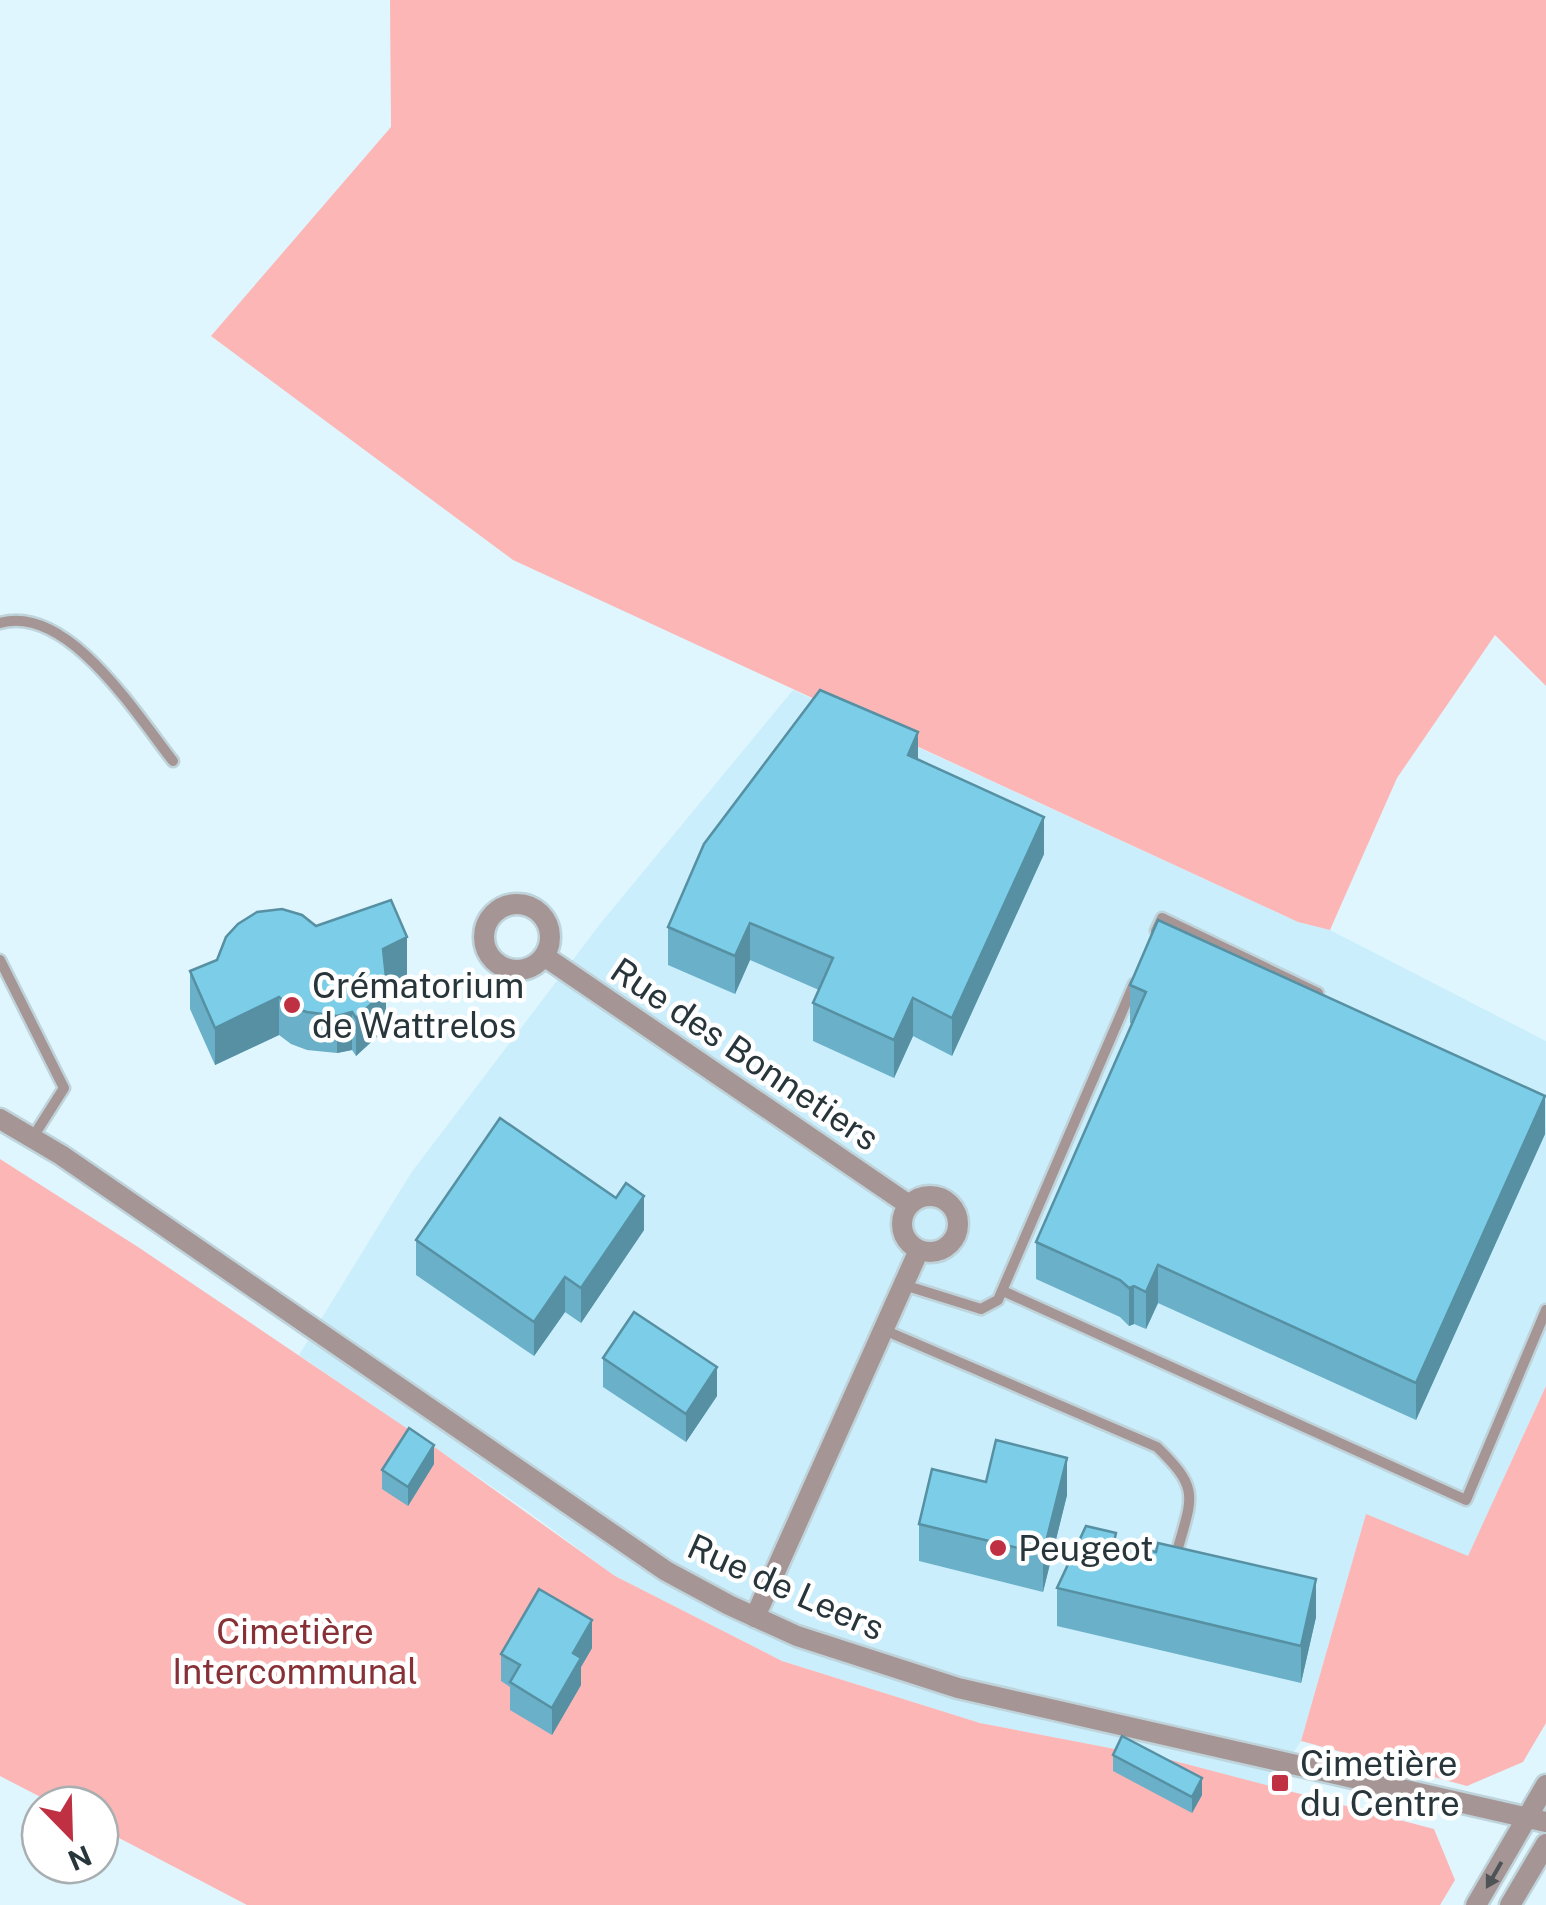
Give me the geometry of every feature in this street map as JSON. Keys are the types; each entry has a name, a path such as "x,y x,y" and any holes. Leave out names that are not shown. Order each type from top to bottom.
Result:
{"street":[{"name":"Rue des Bonnetiers","path":"544,956 909,1206"},
{"name":"Rue de Leers","path":"0,1120 33,1137 635,1551 754,1617 867,1660 958,1688 1536,1820"},
{"path":"935,1196 952,1205 958,1223 953,1240 946,1247 938,1252 920,1250 912,1245 902,1221 917,1199 935,1196"},
{"path":"754,1617 920,1250"},
{"path":"1476,1905 1536,1820 1546,1785"},
{"path":"1510,1905 1546,1844"}],"lane":[{"path":"0,623 16,618 50,626 86,654 173,761"},
{"path":"1154,936 1162,918 1336,1002"},
{"path":"0,960 64,1088 33,1137"},
{"path":"904,1284 981,1308 998,1300 1140,971"},
{"path":"1004,1290 1466,1500 1546,1310"},
{"path":"883,1330 1156,1448 1182,1472 1192,1500 1178,1548"}],"shaded area":[{"path":"793,690 1298,922 1330,930 1546,1041 1546,1386 1468,1557 1366,1515 1301,1741 1272,1787 1166,1759 980,1723 782,1661 615,1576 526,1510 299,1355 411,1173 600,924"}],"green space":[{"path":"390,0 1546,0 1546,686 1495,635 1397,778 1330,930 1298,922 513,560 211,336 391,127"},
{"name":"Cimetière Intercommunal","path":"0,1159 433,1446 615,1576 782,1661 980,1723 1167,1759 1434,1829 1455,1880 1440,1905 247,1905 120,1838 120,1785 20,1786 0,1776"},
{"path":"1546,1386 1546,1723 1523,1762 1467,1786 1301,1741 1366,1514 1468,1556"}],"building":[{"path":"820,690 918,732 908,755 1044,817 952,1018 913,998 894,1040 813,1003 833,958 750,923 735,956 668,927 704,844"},
{"path":"391,900 407,937 383,949 386,977 381,995 356,1018 352,1012 337,1016 307,1012 291,1007 279,997 215,1028 190,971 217,960 226,937 238,924 257,912 282,909 302,915 316,926"},
{"path":"1158,920 1545,1096 1416,1383 1158,1265 1146,1292 1134,1286 1129,1288 1120,1280 1036,1242 1146,992 1130,985"},
{"path":"500,1118 616,1198 626,1183 644,1196 581,1288 565,1277 534,1322 416,1240"},
{"path":"634,1312 717,1367 686,1414 603,1358"},
{"path":"409,1428 434,1445 408,1487 382,1470"},
{"path":"996,1440 1067,1458 1043,1554 919,1524 932,1469 986,1482"},
{"path":"1086,1526 1116,1533 1114,1542 1156,1552 1158,1543 1316,1579 1301,1646 1057,1588"},
{"path":"539,1589 592,1620 573,1653 581,1658 552,1708 510,1682 520,1665 501,1654"},
{"path":"1122,1736 1202,1778 1192,1797 1113,1755"}],"place":[{"name":"Crématorium de Wattrelos","path":"292,1005"},
{"name":"Peugeot","path":"998,1548"},
{"name":"Cimetière du Centre","path":"1280,1783"}]}
